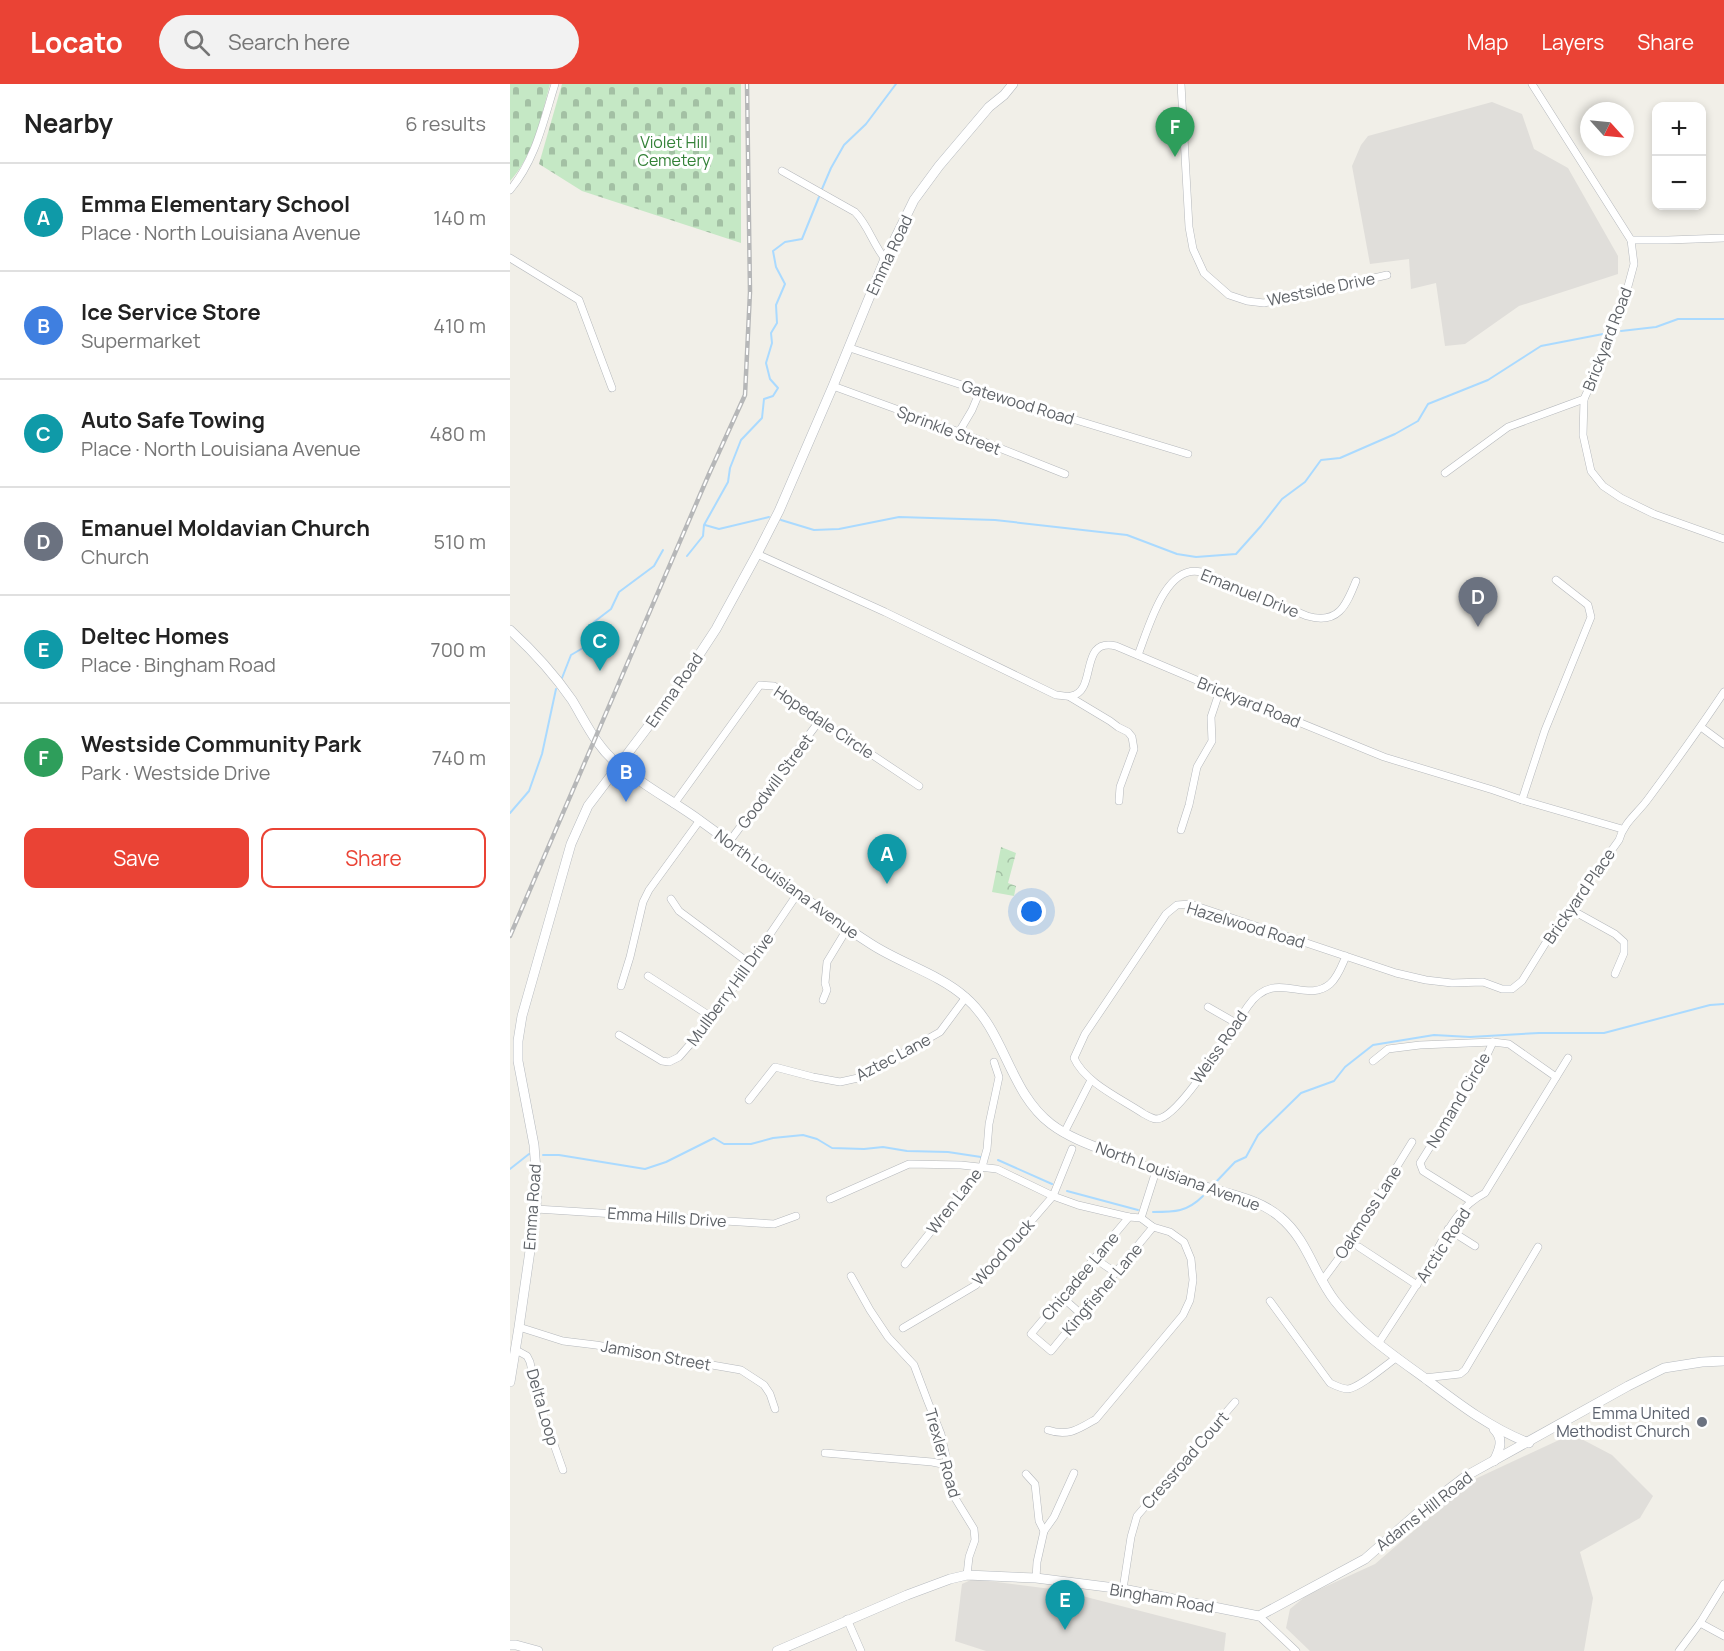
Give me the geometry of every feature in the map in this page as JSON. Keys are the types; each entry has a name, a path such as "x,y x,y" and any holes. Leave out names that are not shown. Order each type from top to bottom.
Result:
{"street":[{"path":"510,190 522,176 533,154 555,84"},
{"name":"Emma Road","path":"510,1382 536,1209 537,1183 534,1144 518,1061 518,1041 522,1016 571,844 588,806 678,687 716,629 757,554 779,511 885,259 914,200 939,166 989,107 1013,84"},
{"name":"Westside Drive","path":"1181,84 1189,226 1193,249 1204,273 1229,295 1247,301 1264,303 1387,275"},
{"name":"Brickyard Road","path":"1532,84 1631,240 1634,264 1624,301 1604,356 1584,399 1583,435 1591,471 1603,486 1621,498 1654,514 1724,539"},
{"path":"782,171 855,212 863,220 876,249 885,259"},
{"path":"1631,240 1724,237"},
{"path":"510,258 579,300 612,388"},
{"name":"Gatewood Road","path":"849,348 980,391 1188,454"},
{"name":"Sprinkle Street","path":"833,386 1065,474"},
{"path":"959,432 980,391"},
{"path":"1445,473 1508,427 1584,399"},
{"path":"757,554 885,612 1056,695 1070,696 1118,728 1128,732 1132,737 1134,749 1120,787 1119,801"},
{"name":"Emanuel Drive","path":"1138,655 1162,594 1178,578 1189,571 1201,572 1307,616 1324,619 1332,617 1340,610 1348,600 1356,581"},
{"path":"1522,800 1545,730 1591,617 1588,605 1556,580"},
{"name":"North Louisiana Avenue","path":"510,630 547,667 565,690 592,735 618,765 700,820 847,929 877,949 945,983 966,997 985,1018 1024,1094 1035,1110 1048,1122 1064,1133 1156,1171 1245,1198 1270,1210 1288,1224 1297,1235 1333,1299 1349,1318 1396,1358 1488,1423 1529,1443"},
{"name":"Brickyard Road","path":"1070,696 1078,693 1083,687 1092,656 1103,646 1116,646 1384,757 1622,828"},
{"name":"Hopedale Circle","path":"674,804 760,685 774,686 820,720 919,786"},
{"path":"1181,830 1197,767 1212,741 1211,717 1220,690"},
{"path":"1622,828 1646,803 1724,692"},
{"name":"Goodwill Street","path":"729,842 820,720"},
{"path":"1701,727 1724,744"},
{"path":"621,986 643,902 649,890 700,820"},
{"name":"Brickyard Place","path":"1532,963 1619,840 1622,828"},
{"name":"Mullberry Hill Drive","path":"619,1035 662,1061 669,1062 679,1057 713,1017 798,893"},
{"path":"671,899 679,911 749,963"},
{"name":"Hazelwood Road","path":"1091,1080 1079,1068 1074,1058 1085,1034 1166,915 1177,905 1190,904 1426,980 1452,983 1484,982 1502,989 1512,989 1521,981 1532,963"},
{"path":"1570,909 1615,934 1624,942 1624,953 1615,974"},
{"path":"823,1000 827,990 825,983 827,962 847,929"},
{"name":"Weiss Road","path":"1091,1080 1153,1119 1161,1119 1173,1110 1196,1083 1255,996 1272,987 1315,991 1329,985 1337,976 1346,956"},
{"path":"648,976 713,1017"},
{"name":"Aztec Lane","path":"749,1100 778,1066 804,1075 840,1082 858,1078 940,1032 966,997"},
{"path":"1208,1007 1236,1023"},
{"path":"1373,1061 1388,1049 1420,1045 1493,1042 1509,1044 1556,1077"},
{"name":"Nomand Circle","path":"1471,1201 1423,1171 1420,1163 1485,1059 1493,1042"},
{"name":"Arctic Road","path":"1378,1344 1417,1285 1448,1229 1471,1201 1485,1193 1568,1058"},
{"name":"Wren Lane","path":"905,1264 982,1167 999,1077 994,1062"},
{"path":"1064,1133 1091,1080"},
{"name":"Oakmoss Lane","path":"1322,1281 1350,1243 1412,1142"},
{"name":"Wood Duck","path":"903,1328 976,1285 1053,1196 1072,1149"},
{"path":"830,1199 909,1164 982,1167 997,1169 1053,1196 1078,1205 1141,1218 1153,1227 1170,1232 1184,1242 1191,1259 1193,1280 1190,1300 1183,1315 1096,1419 1077,1431 1058,1433 1048,1430"},
{"path":"1141,1218 1156,1171"},
{"name":"Emma Hills Drive","path":"536,1209 774,1224 796,1216"},
{"name":"Chicadee Lane","path":"1051,1351 1030,1334 1129,1217"},
{"name":"Kingfisher Lane","path":"1051,1351 1153,1227"},
{"path":"1448,1229 1474,1246"},
{"path":"1359,1247 1417,1285"},
{"path":"1424,1378 1460,1374 1465,1370 1538,1247"},
{"path":"1094,1258 1116,1273"},
{"name":"Trexler Road","path":"851,1275 888,1337 914,1365 940,1434 955,1498 974,1529 975,1540 969,1557 967,1575"},
{"path":"1062,1297 1081,1314"},
{"path":"1270,1301 1330,1383 1348,1389 1357,1386 1396,1358"},
{"name":"Jamison Street","path":"519,1327 563,1341 741,1370 764,1385 775,1409"},
{"name":"Delta Loop","path":"516,1350 527,1356 530,1362 538,1399 563,1470"},
{"name":"Adams Hill Road","path":"1260,1616 1365,1559 1420,1511 1466,1476 1556,1426 1664,1368 1702,1362 1724,1363"},
{"name":"Cressroad Court","path":"1123,1589 1131,1537 1137,1516 1235,1402"},
{"path":"1488,1423 1500,1437 1500,1446 1494,1461"},
{"path":"825,1453 947,1465"},
{"path":"1036,1578 1044,1531 1054,1517 1074,1473"},
{"path":"1026,1474 1035,1484 1040,1521 1044,1531"},
{"name":"Bingham Road","path":"777,1651 908,1594 967,1575 1036,1578 1123,1589 1260,1616"},
{"path":"1679,1651 1700,1623 1724,1584"},
{"path":"1260,1616 1296,1651"},
{"path":"848,1619 861,1651"},
{"path":"1700,1623 1724,1636"},
{"path":"510,1645 538,1651"}],"shaded area":[{"path":"1492,102 1522,114 1534,149 1568,168 1618,256 1618,274 1519,306 1465,344 1445,346 1436,283 1411,289 1409,259 1370,264 1352,166 1361,145 1368,136"},
{"path":"1572,1434 1612,1455 1653,1496 1640,1518 1580,1552 1593,1598 1584,1651 1310,1651 1286,1628 1290,1609 1307,1595 1375,1564 1473,1480"},
{"path":"973,1579 1059,1590 1226,1633 1224,1651 986,1651 955,1641 962,1584"}],"green space":[{"path":"510,84 550,84 531,148 510,181"},
{"name":"Violet Hill Cemetery","path":"562,84 741,84 741,243 582,191 539,164"},
{"path":"1001,847 1016,853 1008,883 1016,886 1014,896 992,892"}],"waterway":[{"path":"822,189 844,145 866,124 896,84"},
{"path":"687,556 703,536 704,525 728,482 730,468 741,440 762,418 764,399 773,396 778,388 770,379 766,363 772,343 771,333 777,323 776,305 785,284 776,267 773,251 785,242 802,239 819,197"},
{"path":"1621,331 1656,327 1678,319 1724,319"},
{"path":"781,520 814,530 839,529 899,517 995,520 1127,535 1177,554 1196,557 1236,554 1282,499 1305,482 1321,460 1340,458 1395,434 1418,421 1428,404 1488,380 1541,346 1603,334"},
{"path":"705,525 719,529 769,517"},
{"path":"562,678 571,655 588,645 594,622 611,609 619,592 654,566 663,550"},
{"path":"510,813 529,791 542,754 556,689"},
{"path":"1215,1183 1235,1162 1246,1157 1258,1135 1301,1093 1334,1081 1345,1067 1373,1045 1434,1035 1470,1037 1539,1033 1604,1033 1710,1005 1724,1004"},
{"path":"543,1155 559,1155 645,1169 666,1162 714,1138 724,1144 751,1144 773,1138 803,1135 817,1139 832,1148 883,1147 981,1157"},
{"path":"510,1169 529,1154"},
{"path":"998,1160 1052,1184"},
{"path":"1067,1191 1138,1210"},
{"path":"1153,1212 1180,1210 1192,1205 1203,1196"}],"railway":[{"path":"510,936 745,395 750,292 747,84"}],"place":[{"name":"Westside Community Park","path":"1175,157"},
{"name":"Emanuel Moldavian Church","path":"1478,627"},
{"name":"Auto Safe Towing","path":"600,671"},
{"name":"Ice Service Store","path":"626,802"},
{"name":"Emma Elementary School","path":"887,884"},
{"name":"Emma United Methodist Church","path":"1702,1422"},
{"name":"Deltec Homes","path":"1065,1630"}]}
